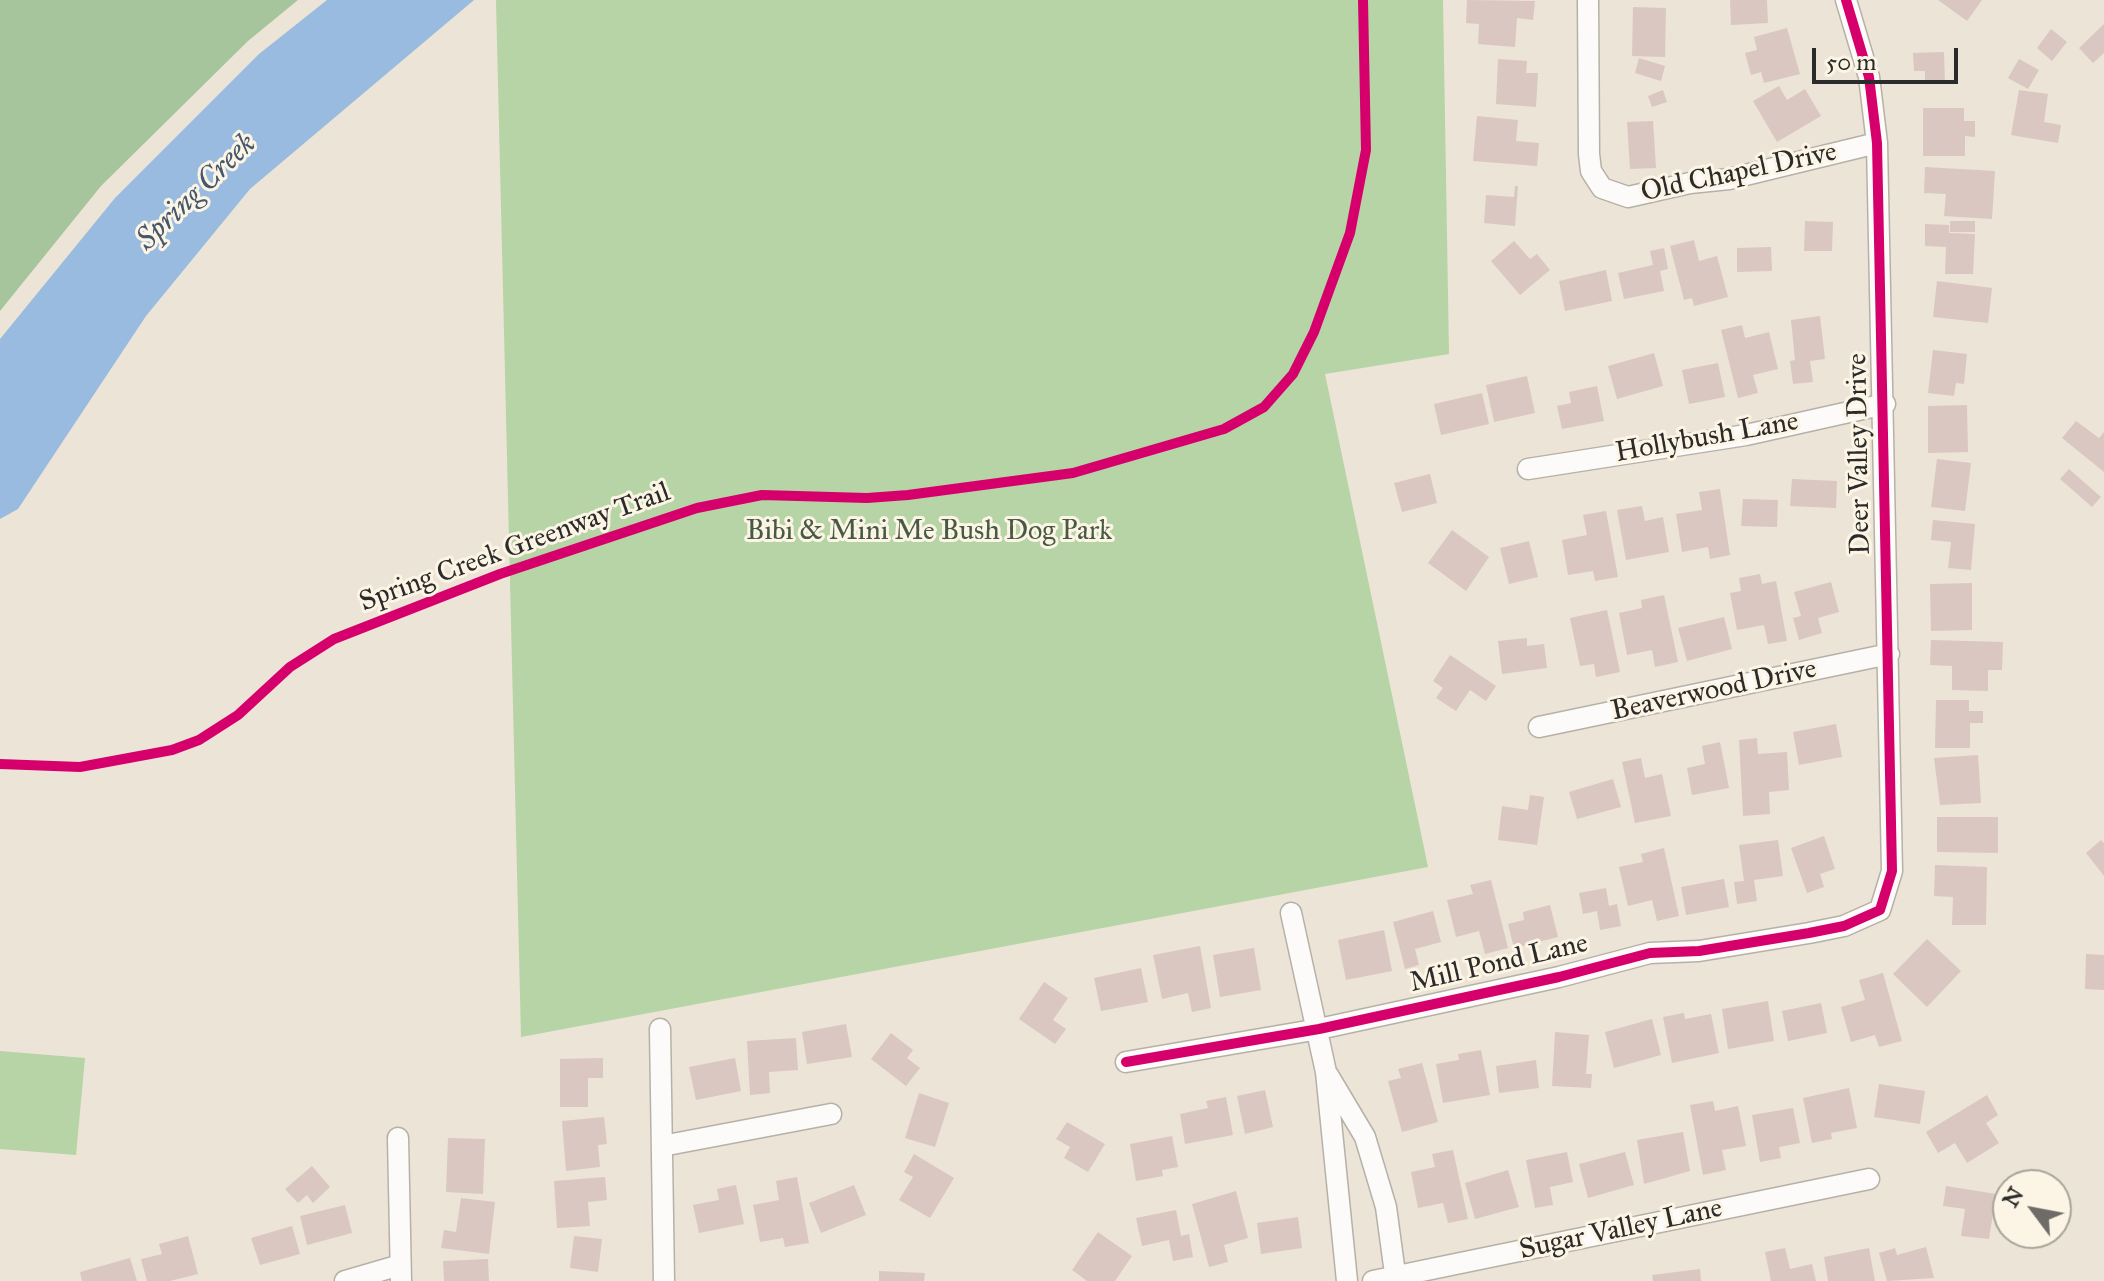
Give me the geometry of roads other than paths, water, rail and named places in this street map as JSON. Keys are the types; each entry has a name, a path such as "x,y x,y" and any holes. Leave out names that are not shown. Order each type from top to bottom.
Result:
{"street":[{"name":"Old Chapel Drive","path":"1588,0 1589,154 1591,171 1602,188 1628,197 1690,183 1729,179 1877,143"},
{"name":"Deer Valley Drive","path":"1846,0 1869,77 1877,143 1885,404 1892,871 1880,910"},
{"name":"Hollybush Lane","path":"1528,469 1746,435 1885,404"},
{"name":"Beaverwood Drive","path":"1539,727 1889,654"},
{"name":"Mill Pond Lane","path":"1126,1062 1319,1029 1559,977 1650,953 1699,951 1844,926 1880,910"},
{"path":"1291,913 1319,1029 1326,1072 1347,1281"},
{"path":"660,1029 664,1281"},
{"path":"1326,1072 1365,1137 1386,1207 1396,1279"},
{"path":"662,1146 831,1114"},
{"path":"345,1281 400,1273 398,1138"},
{"name":"Sugar Valley Lane","path":"1373,1281 1396,1279 1869,1179"}],"water":[{"name":"Spring Creek","path":"327,0 474,0 250,189 146,316 18,509 0,519 0,339 115,198 259,54"}],"park label":[{"name":"Bibi & Mini Me Bush Dog Park","path":"929,532"}]}
